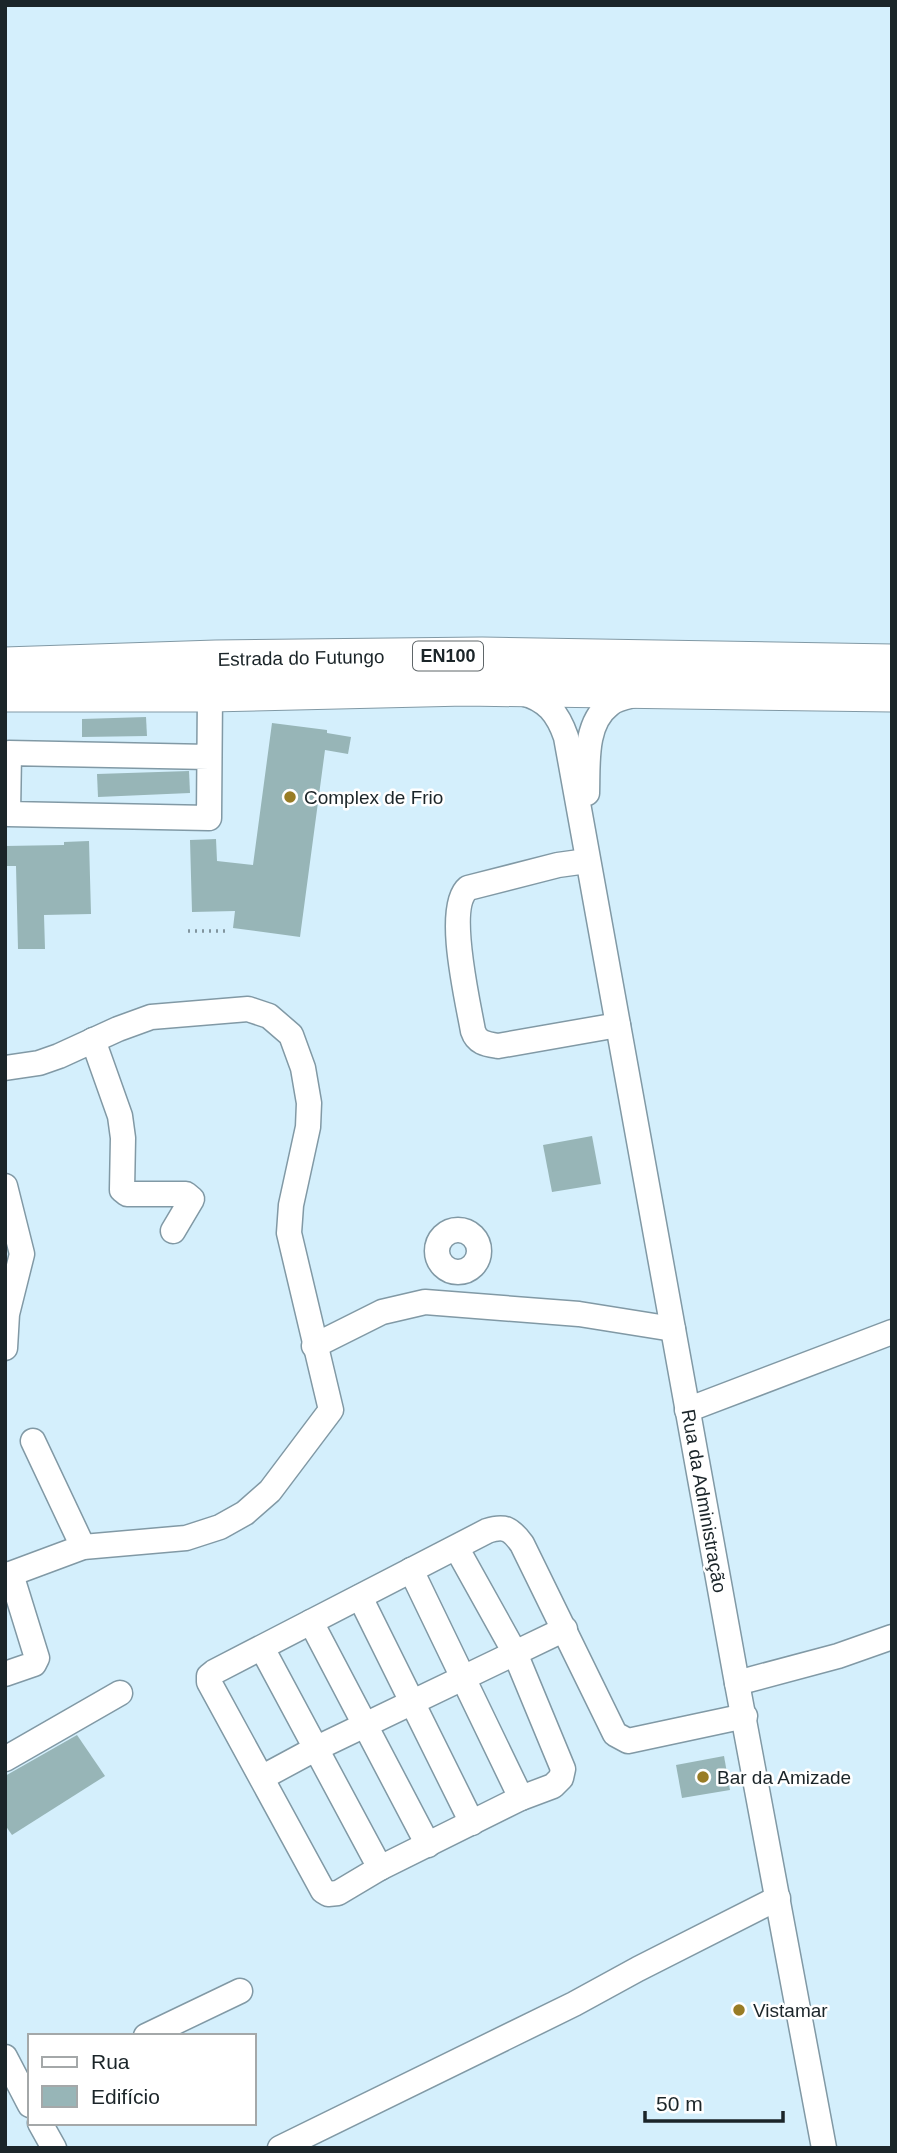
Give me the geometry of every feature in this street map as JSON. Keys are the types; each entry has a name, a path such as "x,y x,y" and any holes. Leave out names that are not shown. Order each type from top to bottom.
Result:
{"highway":[{"name":"Estrada do Futungo","path":"5,666 216,659 482,656 892,663"},
{"name":"Estrada do Futungo","path":"5,693 210,693 465,687 892,693"}],"street":[{"path":"465,687 525,694 552,708 566,737 587,857"},
{"path":"587,857 588,754 601,714 609,704 623,698 666,689"},
{"path":"209,757 9,753 8,814 209,818 210,693"},
{"path":"587,857 468,888 462,895 458,914 459,937 473,1031 475,1038 484,1044 498,1046 618,1025"},
{"name":"Rua da Administração","path":"587,857 824,2148"},
{"path":"5,1068 39,1063 152,1017 248,1009 269,1016 292,1035 303,1068 309,1103 308,1126 291,1205 289,1233 331,1410 270,1491 245,1513 220,1527 186,1538 83,1546 8,1575 37,1658 34,1664 5,1674"},
{"path":"93,1040 120,1116 124,1138 122,1191 127,1194 190,1196 192,1199 173,1231"},
{"path":"5,1348 7,1314 22,1254 8,1201"},
{"path":"457,1303 458,1272"},
{"path":"314,1346 382,1312 425,1302 579,1314 673,1329"},
{"path":"687,1410 892,1332"},
{"path":"33,1441 83,1546"},
{"path":"456,1547 516,1653 563,1769 561,1778 553,1786 521,1798 380,1868 338,1894 328,1894 323,1891 209,1682 209,1676 214,1672 262,1648 311,1622 360,1597 411,1570 487,1531 500,1527 512,1530 522,1544 615,1734 621,1739 628,1741 745,1716"},
{"path":"411,1570 521,1798"},
{"path":"360,1597 472,1823"},
{"path":"311,1622 428,1845"},
{"path":"263,1777 315,1749 565,1629"},
{"path":"737,1683 838,1656 892,1637"},
{"path":"262,1648 380,1868"},
{"path":"5,1759 120,1693"},
{"path":"280,2148 574,2004 778,1898"},
{"path":"150,2034 240,1991"},
{"path":"5,2057 27,2094"},
{"path":"41,2125 54,2148"}],"path":[{"path":"188,931 230,931"}],"building":[{"path":"146,717 147,736 82,737 82,719"},
{"name":"Complex de Frio","path":"272,723 327,730 327,733 351,737 348,754 325,750 300,937 233,928 235,911 192,912 190,840 216,839 217,861 253,865"},
{"path":"189,771 190,793 98,797 97,774"},
{"path":"89,841 91,914 44,915 45,949 18,949 16,866 5,866 5,846 64,845 64,842"},
{"path":"592,1136 601,1184 552,1192 543,1145"},
{"path":"77,1735 105,1776 12,1835 5,1825 5,1776"},
{"name":"Bar da Amizade","path":"724,1756 730,1790 682,1798 676,1765"}],"place":[{"name":"Complex de Frio","path":"290,797"},
{"name":"Bar da Amizade","path":"703,1777"},
{"name":"Vistamar","path":"739,2010"}]}
